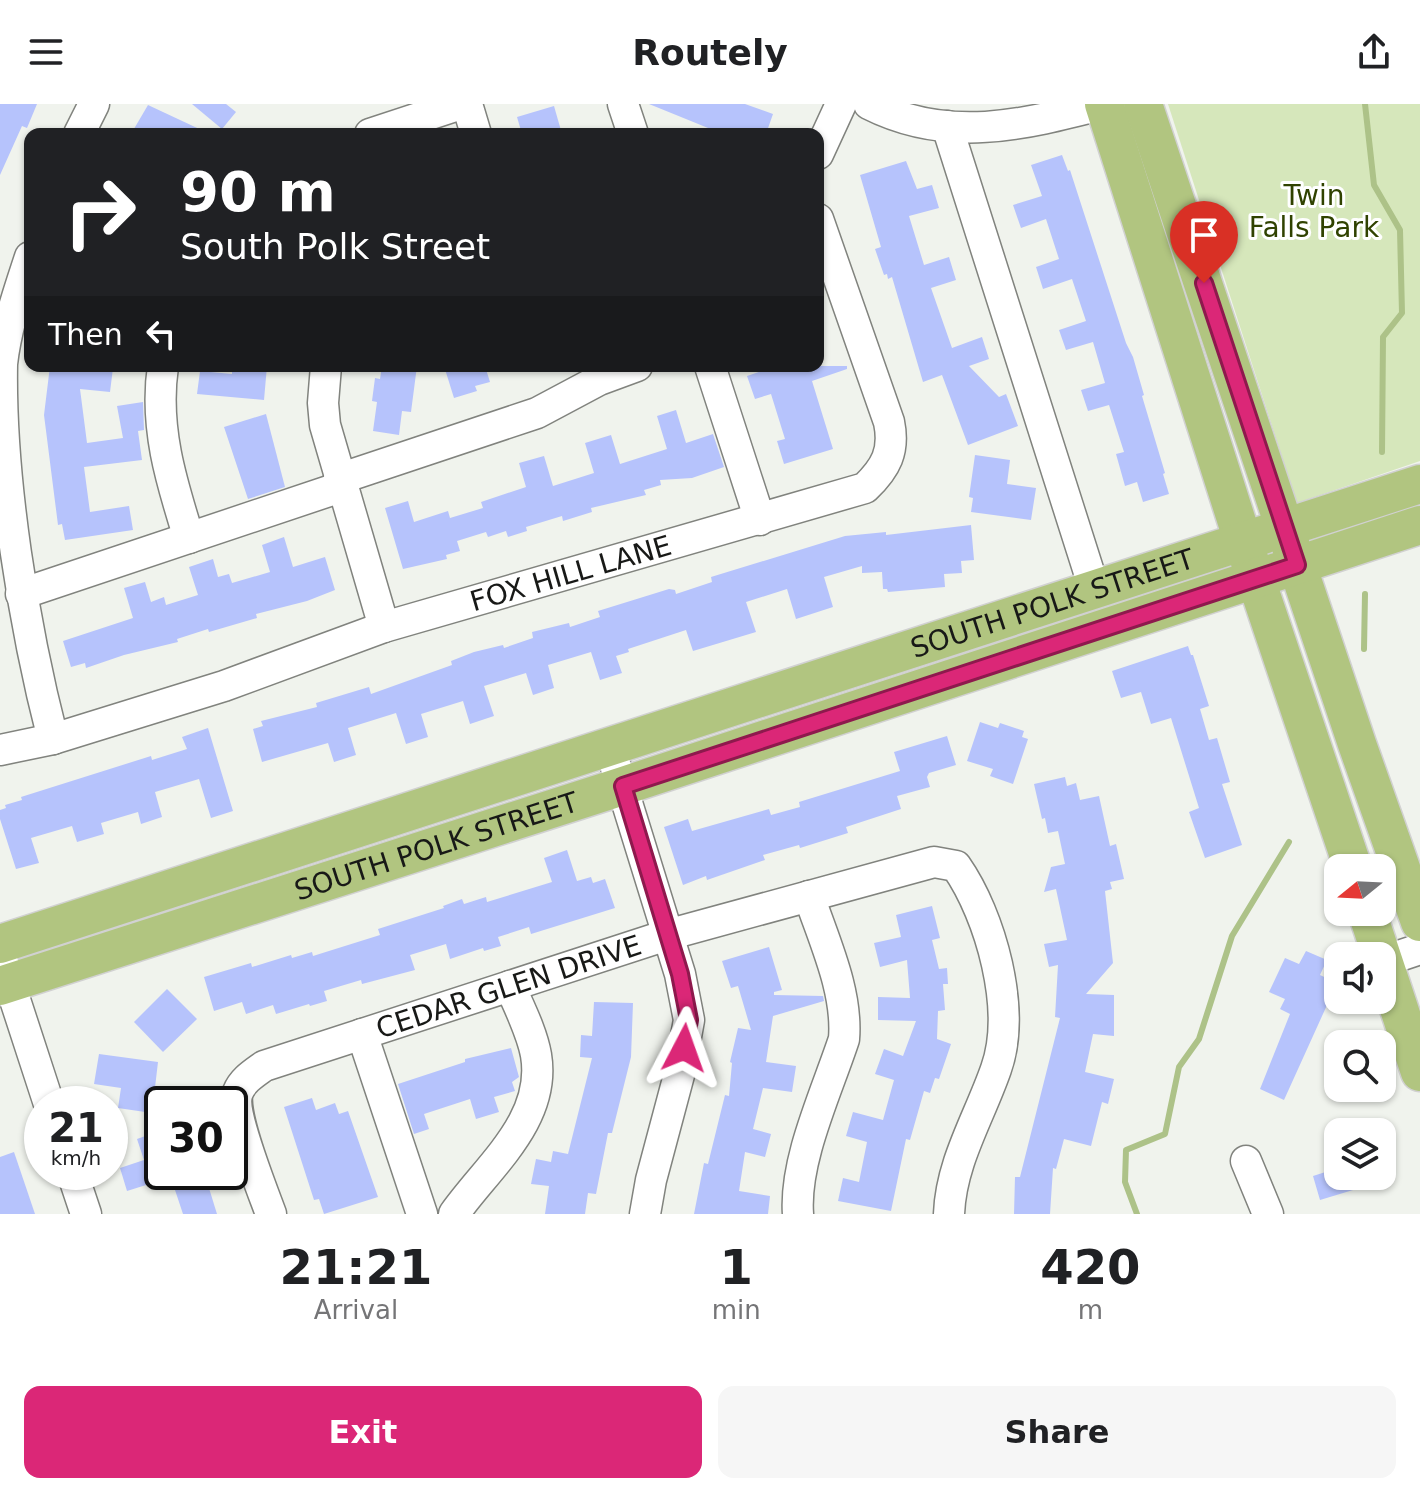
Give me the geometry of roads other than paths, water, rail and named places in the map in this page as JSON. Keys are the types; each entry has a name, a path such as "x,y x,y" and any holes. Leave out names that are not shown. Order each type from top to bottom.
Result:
{"main road":[{"path":"1104,104 1243,541 1348,854"},
{"path":"1143,104 1357,744 1420,922"},
{"name":"SOUTH POLK STREET","path":"0,944 1420,484"},
{"name":"SOUTH POLK STREET","path":"3,974 623,786 1420,525"},
{"path":"1396,998 1420,1072"}],"street":[{"path":"82,128 94,104"},
{"path":"389,128 464,104 474,128"},
{"path":"623,104 631,128"},
{"path":"824,141 841,104"},
{"path":"869,104 899,117 947,126 988,128 1011,126 1104,104"},
{"path":"947,126 1094,588"},
{"name":"FOX HILL LANE","path":"0,750 53,739 224,686 384,627 865,488 882,472 889,460 893,440 824,236"},
{"path":"24,275 13,308 2,363 0,436 21,594 53,739"},
{"path":"162,372 162,437 171,482 189,538"},
{"path":"326,372 325,425 384,627"},
{"path":"21,594 189,538 537,413 621,372"},
{"path":"712,372 760,520"},
{"path":"610,748 680,974 689,1020 679,1075 645,1214"},
{"name":"CEDAR GLEN DRIVE","path":"271,1214 238,1117 236,1096 244,1081 264,1066 667,935 934,862 956,866 972,889 986,921 995,956 1005,1025 997,1066 955,1172 949,1214"},
{"path":"798,1214 801,1168 845,1031 842,1003 809,896"},
{"path":"1396,957 1420,949"},
{"path":"3,974 43,1086"},
{"path":"454,1214 517,1135 537,1087 536,1054 510,986"},
{"path":"362,1034 422,1214"},
{"path":"1246,1161 1268,1214"},
{"path":"78,1190 86,1214"}],"waterway":[{"path":"1365,104 1374,185 1400,230 1402,313 1383,337 1382,452"},
{"path":"1364,649 1365,594"},
{"path":"1137,1214 1125,1182 1126,1150 1165,1134 1179,1067 1199,1039 1232,936 1289,842"}],"park label":[{"name":"Twin Falls Park","path":"1314,211"}]}
